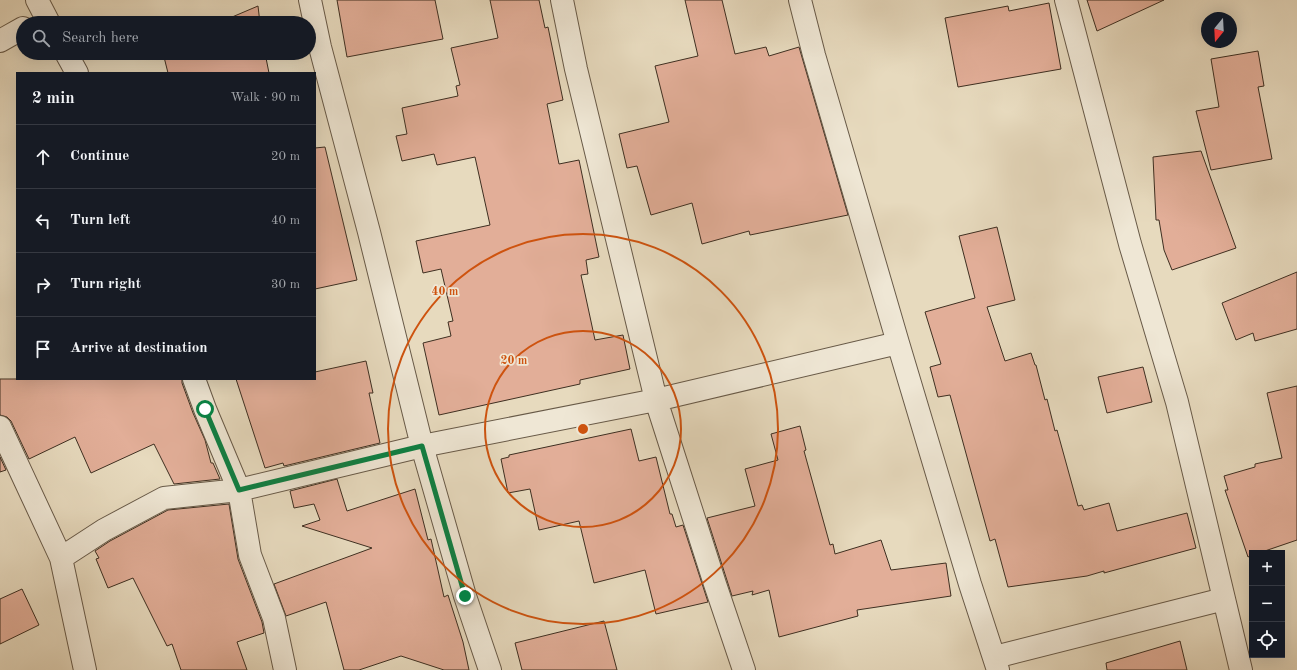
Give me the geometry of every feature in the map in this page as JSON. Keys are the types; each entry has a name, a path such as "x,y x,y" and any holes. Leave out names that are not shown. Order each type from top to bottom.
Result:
{"street":[{"path":"310,0 313,16"},
{"path":"562,0 578,77 656,400 714,584 744,670"},
{"path":"800,0 818,71 898,342 970,584 997,663 1224,599"},
{"path":"1066,0 1130,244 1177,402 1241,670"},
{"path":"316,28 369,232 422,446 465,596 490,670"},
{"path":"0,41 16,32"},
{"path":"70,60 76,72"},
{"path":"61,558 104,530 164,498 239,490 422,446 656,400 898,342"},
{"path":"194,380 239,490 250,555 274,618 285,670"},
{"path":"0,427 61,558 85,670"}],"building":[{"path":"337,0 435,0 443,39 347,57"},
{"path":"490,0 539,0 545,28 548,27 563,100 547,104 559,164 579,160 599,257 586,260 588,274 581,275 595,340 623,335 630,369 580,380 580,384 439,415 423,343 451,336 448,322 453,321 441,269 423,273 416,241 490,225 475,157 437,165 434,154 402,161 396,136 407,134 402,108 458,96 456,86 460,85 451,48 498,38"},
{"path":"685,0 722,0 735,54 766,47 769,56 799,47 848,215 750,235 749,231 702,244 692,203 651,215 637,166 627,168 619,134 669,122 655,66 698,56"},
{"path":"1087,0 1164,0 1097,31"},
{"path":"1049,3 1061,69 958,87 945,18 1008,6 1009,11"},
{"path":"258,6 259,16 234,16"},
{"path":"1258,51 1264,86 1258,87 1272,159 1211,170 1196,111 1219,107 1211,59"},
{"path":"165,60 266,60 269,72 168,72"},
{"path":"325,147 357,280 316,289 316,148"},
{"path":"1201,151 1236,248 1172,270 1164,250 1159,220 1156,220 1153,157"},
{"path":"997,227 1015,300 987,307 1005,361 1031,353 1036,365 1045,400 1047,399 1055,431 1057,430 1078,506 1082,505 1084,510 1109,503 1117,531 1187,513 1196,548 1104,573 1104,571 1087,576 1008,587 995,539 990,541 950,395 938,397 930,367 941,364 925,312 975,298 959,236"},
{"path":"1297,272 1297,329 1255,341 1253,333 1236,340 1222,303"},
{"path":"366,361 373,393 369,393 380,443 284,466 283,463 265,468 236,380 316,380 316,372"},
{"path":"1143,367 1152,402 1107,413 1098,377"},
{"path":"0,379 182,380 193,413 205,440 211,463 213,463 220,479 174,484 154,444 91,473 75,437 29,459 11,421 7,417 0,415"},
{"path":"1297,386 1297,540 1268,550 1249,550 1248,557 1225,490 1228,490 1224,476 1255,467 1255,464 1282,458 1267,393"},
{"path":"800,426 806,450 804,451 830,545 833,544 835,554 881,540 891,570 946,563 951,596 857,610 858,616 779,637 769,590 752,595 753,591 732,596 707,518 755,506 745,469 778,460 771,434"},
{"path":"631,429 639,461 656,457 670,514 672,514 676,527 683,525 708,602 656,614 645,570 594,583 579,521 539,530 530,489 508,493 501,459 509,457 509,455"},
{"path":"0,457 6,470 0,472"},
{"path":"337,479 347,511 415,489 428,540 431,539 444,597 448,595 463,642 469,670 444,670 401,656 359,670 344,670 326,602 286,616 274,584 372,548 302,526 320,520 314,504 294,508 290,491"},
{"path":"229,504 238,559 262,622 264,633 237,642 247,670 181,670 172,644 167,646 133,578 108,588 96,559 99,558 95,551 110,541 168,510"},
{"path":"22,589 39,625 0,644 0,599"},
{"path":"604,621 617,670 522,670 515,643"},
{"path":"1180,641 1187,670 1107,670 1106,663"}],"route":[{"path":"205,409 239,490 422,446 465,596"}]}
